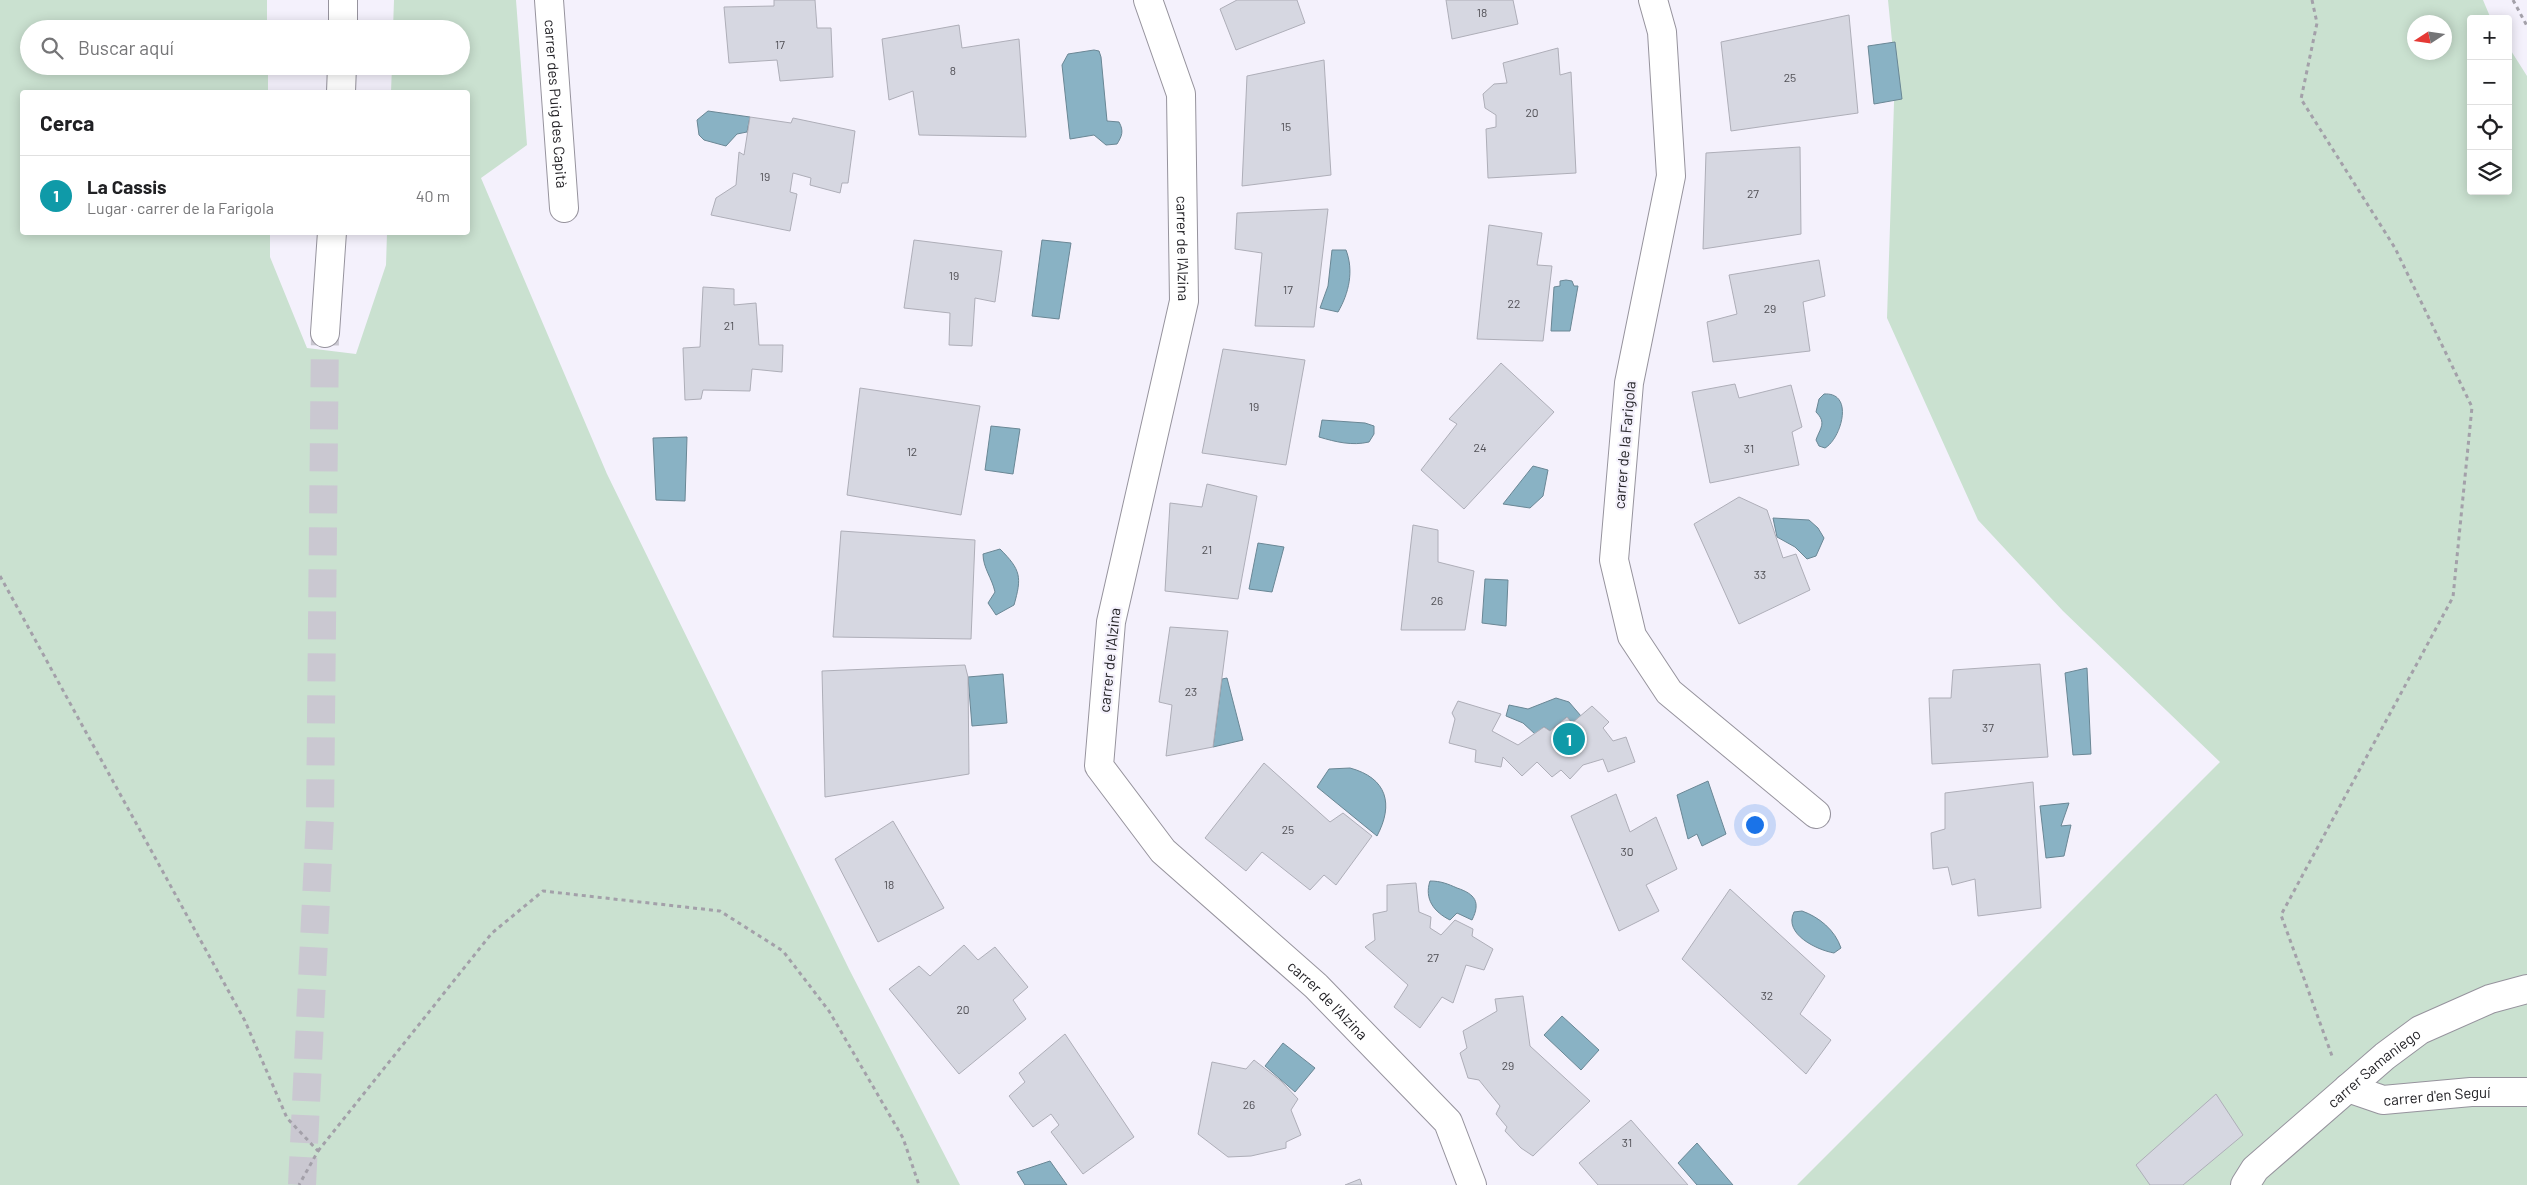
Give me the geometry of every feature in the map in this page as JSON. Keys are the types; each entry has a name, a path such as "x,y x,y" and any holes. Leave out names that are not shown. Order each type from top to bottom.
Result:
{"main road":[{"path":"343,0 343,20"},
{"name":"carrer des Puig des Capità","path":"549,0 564,208"},
{"name":"carrer de l'Alzina","path":"1148,0 1181,94 1184,301 1111,622 1099,766 1163,851 1316,986 1448,1122 1472,1185"},
{"name":"carrer de la Farigola","path":"1653,0 1662,32 1671,176 1629,383 1614,560 1632,636 1669,692 1816,814"},
{"path":"342,75 342,90"},
{"path":"325,333 332,235"},
{"name":"carrer Samaniego","path":"2245,1185 2255,1169 2385,1056 2420,1030 2490,999 2527,989"},
{"name":"carrer d'en Seguí","path":"2348,1088 2382,1100 2471,1092 2527,1092"}],"path":[{"path":"2312,0 2317,23 2301,99 2396,248 2472,407 2453,596 2281,915 2326,1042 2348,1088"},
{"path":"2512,0 2527,26"},
{"path":"0,576 245,1021 286,1118 318,1151"},
{"path":"299,1185 318,1151 492,933 544,891 720,911 782,951 829,1011 903,1138 919,1185"}],"green space":[{"path":"0,0 267,0 267,20 20,20 20,75 268,75 268,90 20,90 20,235 270,235 270,257 307,348 356,354 386,265 387,235 470,235 470,90 391,90 392,75 470,75 470,20 393,20 394,0 516,0 527,145 481,178 607,474 849,969 960,1185 0,1185"},
{"path":"1888,0 2483,0 2489,15 2467,15 2467,195 2512,195 2512,52 2527,76 2527,1185 1797,1185 2220,762 2063,611 1978,520 1887,318 1895,72"}],"water":[{"path":"1895,42 1902,99 1874,104 1868,46"},
{"path":"1099,51 1101,57 1107,121 1119,122 1122,128 1117,144 1106,145 1094,135 1070,139 1062,65 1068,54"},
{"path":"708,111 750,117 747,132 737,134 726,146 704,140 699,135 697,120"},
{"path":"1042,240 1071,243 1059,319 1032,316"},
{"path":"1332,250 1346,250 1350,266 1347,290 1338,312 1320,308 1328,286"},
{"path":"1560,281 1572,281 1574,286 1578,286 1570,331 1551,331 1554,287 1560,286"},
{"path":"1824,394 1834,395 1839,400 1842,408 1840,426 1831,443 1825,448 1819,446 1816,440 1822,423 1816,412 1819,399"},
{"path":"1322,420 1365,423 1374,426 1374,434 1369,442 1356,444 1325,439 1319,437"},
{"path":"991,426 1020,429 1013,474 985,470"},
{"path":"687,437 685,501 656,500 653,438"},
{"path":"1533,466 1548,470 1543,496 1530,508 1503,504"},
{"path":"1773,518 1809,520 1818,528 1824,538 1816,556 1807,559 1795,547 1777,537"},
{"path":"1258,543 1284,547 1272,592 1249,589"},
{"path":"1000,549 1016,569 1019,581 1014,605 996,615 988,603 995,592 984,564 983,554"},
{"path":"1485,579 1508,580 1506,626 1482,623"},
{"path":"2087,668 2091,754 2073,755 2065,673"},
{"path":"1003,674 1007,723 972,726 968,677"},
{"path":"1227,678 1243,740 1213,747 1222,679"},
{"path":"1556,698 1569,702 1581,716 1572,723 1567,717 1550,731 1544,727 1535,734 1523,723 1506,716 1509,705 1528,709"},
{"path":"1350,768 1372,778 1384,794 1386,803 1385,813 1377,836 1317,787 1329,769"},
{"path":"1708,781 1726,834 1702,846 1697,834 1688,839 1677,795"},
{"path":"2069,803 2061,826 2071,825 2064,856 2046,858 2040,806"},
{"path":"1430,881 1447,884 1463,890 1472,896 1475,900 1476,908 1472,920 1457,913 1450,920 1439,913 1429,899 1428,888"},
{"path":"1802,911 1826,925 1835,935 1841,948 1834,953 1827,951 1811,945 1797,934 1792,920 1794,912"},
{"path":"1562,1016 1599,1050 1581,1070 1544,1035"},
{"path":"1283,1043 1315,1068 1295,1092 1265,1066"},
{"path":"1697,1143 1733,1185 1697,1185 1678,1163"},
{"path":"1050,1161 1067,1185 1025,1185 1017,1172"}],"building":[{"path":"774,0 815,0 817,28 831,28 833,77 780,81 777,60 729,63 724,7 774,6"},
{"path":"1237,0 1297,0 1305,23 1236,50 1220,9"},
{"path":"1446,0 1513,0 1518,24 1452,39"},
{"path":"1849,15 1858,113 1731,131 1721,42"},
{"path":"959,25 962,48 1019,39 1026,137 919,135 913,91 889,100 882,39"},
{"path":"1558,48 1560,75 1571,72 1576,173 1488,178 1486,129 1496,127 1496,115 1485,108 1483,94 1494,84 1507,83 1503,63"},
{"path":"1324,60 1331,175 1242,186 1247,76"},
{"path":"750,117 791,123 793,118 855,131 848,183 842,183 840,193 810,185 811,178 793,173 790,192 797,194 790,231 711,215 716,198 736,185 739,152 744,155"},
{"path":"1800,147 1801,234 1703,249 1706,153"},
{"path":"1328,209 1314,327 1255,326 1262,253 1235,249 1237,213"},
{"path":"1489,225 1542,233 1537,265 1552,266 1543,341 1477,339"},
{"path":"914,240 1002,251 995,302 975,298 972,346 949,345 950,313 904,308"},
{"path":"1819,260 1825,296 1803,302 1810,351 1713,362 1707,322 1737,314 1729,275"},
{"path":"703,287 734,289 734,305 756,303 759,345 783,345 782,372 752,369 750,391 703,390 701,399 685,400 683,348 700,347"},
{"path":"1223,349 1305,360 1286,465 1202,453"},
{"path":"1501,363 1554,412 1464,509 1421,470 1457,424 1449,419"},
{"path":"1735,384 1739,398 1791,385 1802,427 1792,432 1799,465 1710,483 1692,392"},
{"path":"860,388 980,406 961,515 847,495"},
{"path":"1207,484 1257,496 1238,599 1165,591 1170,503 1202,507"},
{"path":"1739,497 1767,510 1783,558 1796,554 1810,590 1739,624 1694,524"},
{"path":"1413,525 1438,530 1438,562 1474,571 1465,630 1401,630"},
{"path":"841,531 975,540 971,639 833,637"},
{"path":"1170,627 1228,631 1213,747 1166,756 1172,705 1159,702"},
{"path":"2040,664 2048,757 1932,764 1929,698 1951,698 1953,670"},
{"path":"965,665 968,677 969,774 825,797 822,671"},
{"path":"1458,701 1501,714 1492,731 1518,745 1544,727 1550,731 1567,717 1572,723 1592,706 1609,722 1603,728 1613,741 1626,737 1635,762 1608,772 1603,759 1583,765 1570,779 1561,770 1552,777 1537,762 1522,776 1503,757 1501,767 1475,762 1476,750 1449,743 1455,719 1452,713"},
{"path":"1264,763 1330,822 1343,813 1372,836 1336,885 1324,875 1310,890 1262,852 1246,871 1205,838"},
{"path":"2033,782 2041,908 1978,916 1975,879 1952,885 1948,867 1933,869 1931,833 1945,829 1945,793"},
{"path":"1616,794 1630,832 1656,817 1677,869 1646,885 1659,911 1619,931 1571,816"},
{"path":"893,821 944,908 878,942 835,859"},
{"path":"1416,883 1419,912 1431,917 1430,928 1441,935 1455,920 1473,929 1472,936 1493,949 1484,970 1466,965 1453,1003 1442,997 1420,1028 1394,1007 1408,985 1365,947 1375,940 1373,914 1387,911 1387,885"},
{"path":"1730,889 1825,976 1800,1014 1831,1040 1806,1074 1682,959"},
{"path":"964,945 978,960 995,947 1028,987 1013,1000 1026,1019 959,1074 889,989 919,966 930,976"},
{"path":"1523,996 1530,1046 1590,1101 1533,1156 1521,1148 1505,1131 1507,1127 1496,1114 1500,1106 1479,1080 1468,1078 1460,1053 1467,1048 1463,1031 1497,1011 1495,999"},
{"path":"1065,1034 1134,1137 1083,1174 1051,1132 1059,1125 1051,1114 1033,1127 1009,1096 1025,1082 1019,1073"},
{"path":"1254,1060 1281,1081 1298,1099 1291,1110 1301,1135 1286,1142 1286,1148 1251,1156 1228,1157 1198,1134 1212,1062 1246,1069"},
{"path":"2216,1094 2243,1135 2183,1185 2150,1185 2136,1165"},
{"path":"1631,1120 1688,1185 1598,1185 1579,1163"},
{"path":"1360,1179 1362,1185 1345,1185"}],"tunnel":[{"path":"302,1185 320,818 325,333"}],"place":[{"name":"La Cassis","path":"1569,739"}]}
